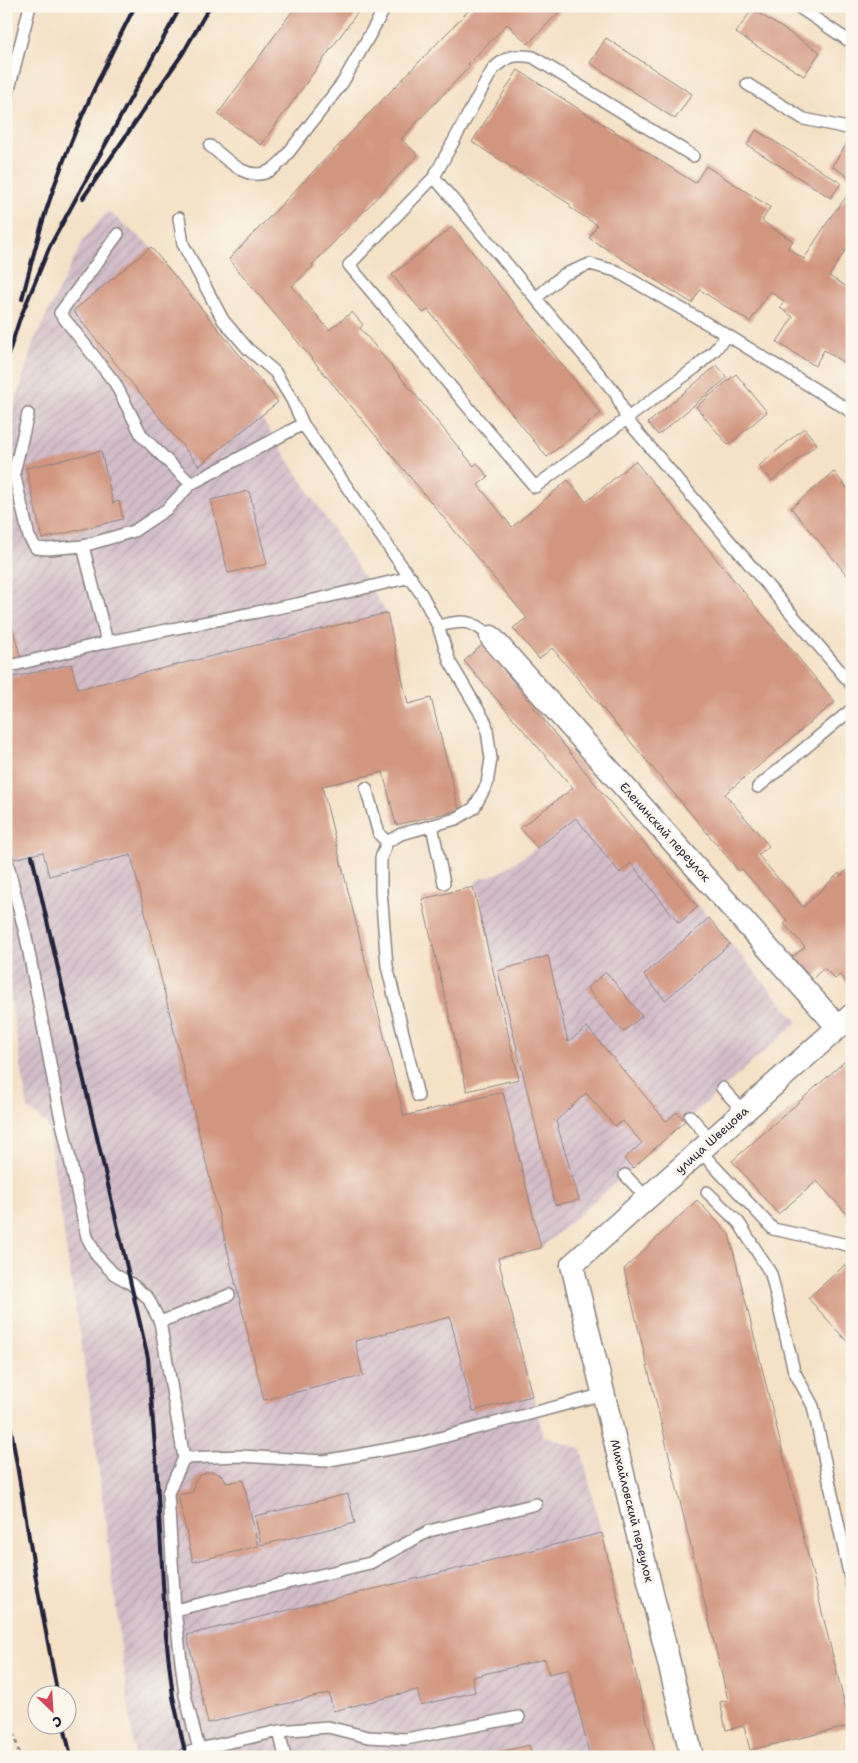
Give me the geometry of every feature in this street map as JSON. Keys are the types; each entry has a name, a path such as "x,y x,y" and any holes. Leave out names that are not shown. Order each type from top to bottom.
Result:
{"street":[{"name":"Еленинский переулок","path":"491,637 845,1021"},
{"name":"улица Швецова","path":"572,1265 845,1021"},
{"name":"Михайловский переулок","path":"572,1265 692,1757"}],"lane":[{"path":"6,101 30,6"},
{"path":"210,146 242,170 255,175 269,171 282,161 343,82 386,6"},
{"path":"797,6 852,44"},
{"path":"693,156 533,57 519,55 505,59 493,69 434,176 348,265 534,487 695,368 715,350 727,335"},
{"path":"746,84 804,119 852,129"},
{"path":"434,176 616,394 627,420 852,685"},
{"path":"179,218 183,244 223,320 248,349 274,372 292,400 303,424 411,577 438,626 450,662 486,723 491,759 488,784 474,808 456,819 400,834 387,842 381,858 381,891 387,966 418,1096"},
{"path":"118,234 60,313 115,383 142,436 191,484"},
{"path":"536,298 564,275 590,264 616,271 727,335 852,412"},
{"path":"28,414 14,474 29,538 36,548 48,549 83,546 134,531 167,509 191,484 303,424"},
{"path":"83,546 107,642"},
{"path":"6,666 107,642 297,604 411,577"},
{"path":"438,626 458,621 478,625 491,637"},
{"path":"758,787 852,708"},
{"path":"366,788 379,834 387,842"},
{"path":"432,826 444,883"},
{"path":"6,857 26,937 58,1104 87,1238 97,1256 114,1274 130,1283 148,1298 160,1322 184,1458 168,1493 175,1610 185,1695 198,1749"},
{"path":"722,1088 744,1112"},
{"path":"690,1116 706,1146 773,1229 848,1246 852,1249"},
{"path":"625,1175 647,1198"},
{"path":"706,1192 739,1223 771,1274 794,1371 813,1406 852,1587"},
{"path":"160,1322 229,1295"},
{"path":"184,1458 241,1456 324,1461 417,1444 604,1394"},
{"path":"175,1610 370,1563 429,1531 536,1504"},
{"path":"183,1757 185,1754 198,1749 279,1731 328,1727 368,1737 406,1739 519,1717"},
{"path":"279,1731 285,1757"}],"path":[{"path":"6,1702 20,1757"}],"shaded area":[{"path":"108,211 151,247 278,402 260,416 387,613 408,703 431,698 459,810 396,825 383,772 322,787 404,1115 503,1092 521,1081 475,881 501,872 536,848 520,828 573,788 464,661 483,644 604,795 798,1022 541,1248 498,1259 543,1435 581,1449 656,1757 135,1757 90,1401 47,1124 28,1109 6,970 6,436 33,343 84,239"}],"building":[{"path":"296,6 356,6 360,9 261,145 218,114"},
{"path":"473,6 565,6 528,44 507,24 468,64 470,66 401,139 418,155 312,265 313,267 292,286 329,330 352,312 363,325 360,328 474,466 477,463 488,477 478,485 512,527 568,480 586,502 635,461 835,702 725,794 769,846 758,855 803,907 839,873 841,876 852,866 852,989 840,975 835,979 824,968 812,979 792,957 805,947 784,924 788,921 742,869 739,871 552,648 539,659 513,628 527,618 229,259"},
{"path":"752,9 820,52 804,76 736,33"},
{"path":"606,38 692,94 675,119 590,63"},
{"path":"518,70 695,183 706,166 770,207 762,221 793,241 788,248 804,259 832,215 852,190 852,240 829,276 852,290 852,368 824,350 815,366 777,342 793,317 780,308 784,301 770,291 750,322 700,290 692,303 589,238 597,225 569,207 571,205 472,142"},
{"path":"756,130 841,183 831,198 747,145"},
{"path":"852,136 852,179 832,166"},
{"path":"452,227 601,413 547,457 428,310 423,313 392,275"},
{"path":"151,247 278,402 199,466 73,311"},
{"path":"717,365 727,378 658,435 648,423"},
{"path":"736,374 767,412 728,445 696,407"},
{"path":"804,428 817,444 772,481 759,466"},
{"path":"101,451 113,503 119,501 123,519 42,539 26,468"},
{"path":"834,472 852,494 852,581 791,508"},
{"path":"249,491 267,564 228,573 211,500"},
{"path":"6,605 21,659 6,662"},
{"path":"387,613 408,704 431,698 459,810 396,825 383,772 322,786 404,1116 503,1092 541,1248 498,1258 532,1396 473,1411 450,1317 355,1341 363,1376 264,1400 131,855 49,876 43,852 14,859 6,829 6,679 71,664 78,689"},
{"path":"483,644 604,795 698,907 679,923 631,863 620,873 576,818 537,848 520,828 573,788 464,661"},
{"path":"473,887 519,1079 467,1091 422,899"},
{"path":"709,918 730,944 665,1000 644,975"},
{"path":"548,956 568,1042 587,1027 666,1121 677,1112 685,1121 633,1168 624,1159 642,1143 623,1121 615,1126 586,1093 556,1121 579,1200 555,1205 498,971"},
{"path":"606,972 642,1016 623,1032 587,988"},
{"path":"852,1055 852,1220 817,1181 778,1214 732,1161"},
{"path":"697,1200 729,1234 850,1726 750,1750 744,1726 726,1730 720,1702 728,1700 624,1269"},
{"path":"845,1265 852,1272 852,1347 808,1298"},
{"path":"207,1472 215,1472 223,1476 227,1483 243,1480 258,1546 193,1562 178,1495 193,1492 194,1483 199,1476"},
{"path":"348,1494 355,1523 261,1545 255,1516"},
{"path":"602,1533 656,1757 590,1757 569,1669 549,1674 545,1659 472,1677 475,1692 421,1705 417,1690 333,1711 329,1693 208,1723 187,1635"},
{"path":"529,1745 532,1757 485,1757 485,1756"}],"railway":[{"path":"22,299 43,219 65,156 98,80 135,6"},
{"path":"6,362 19,321 50,246 181,6"},
{"path":"83,198 183,53 210,6"},
{"path":"32,856 148,1358 166,1636 173,1697 186,1757"},
{"path":"6,1399 56,1686"},
{"path":"66,1736 71,1757"}]}
